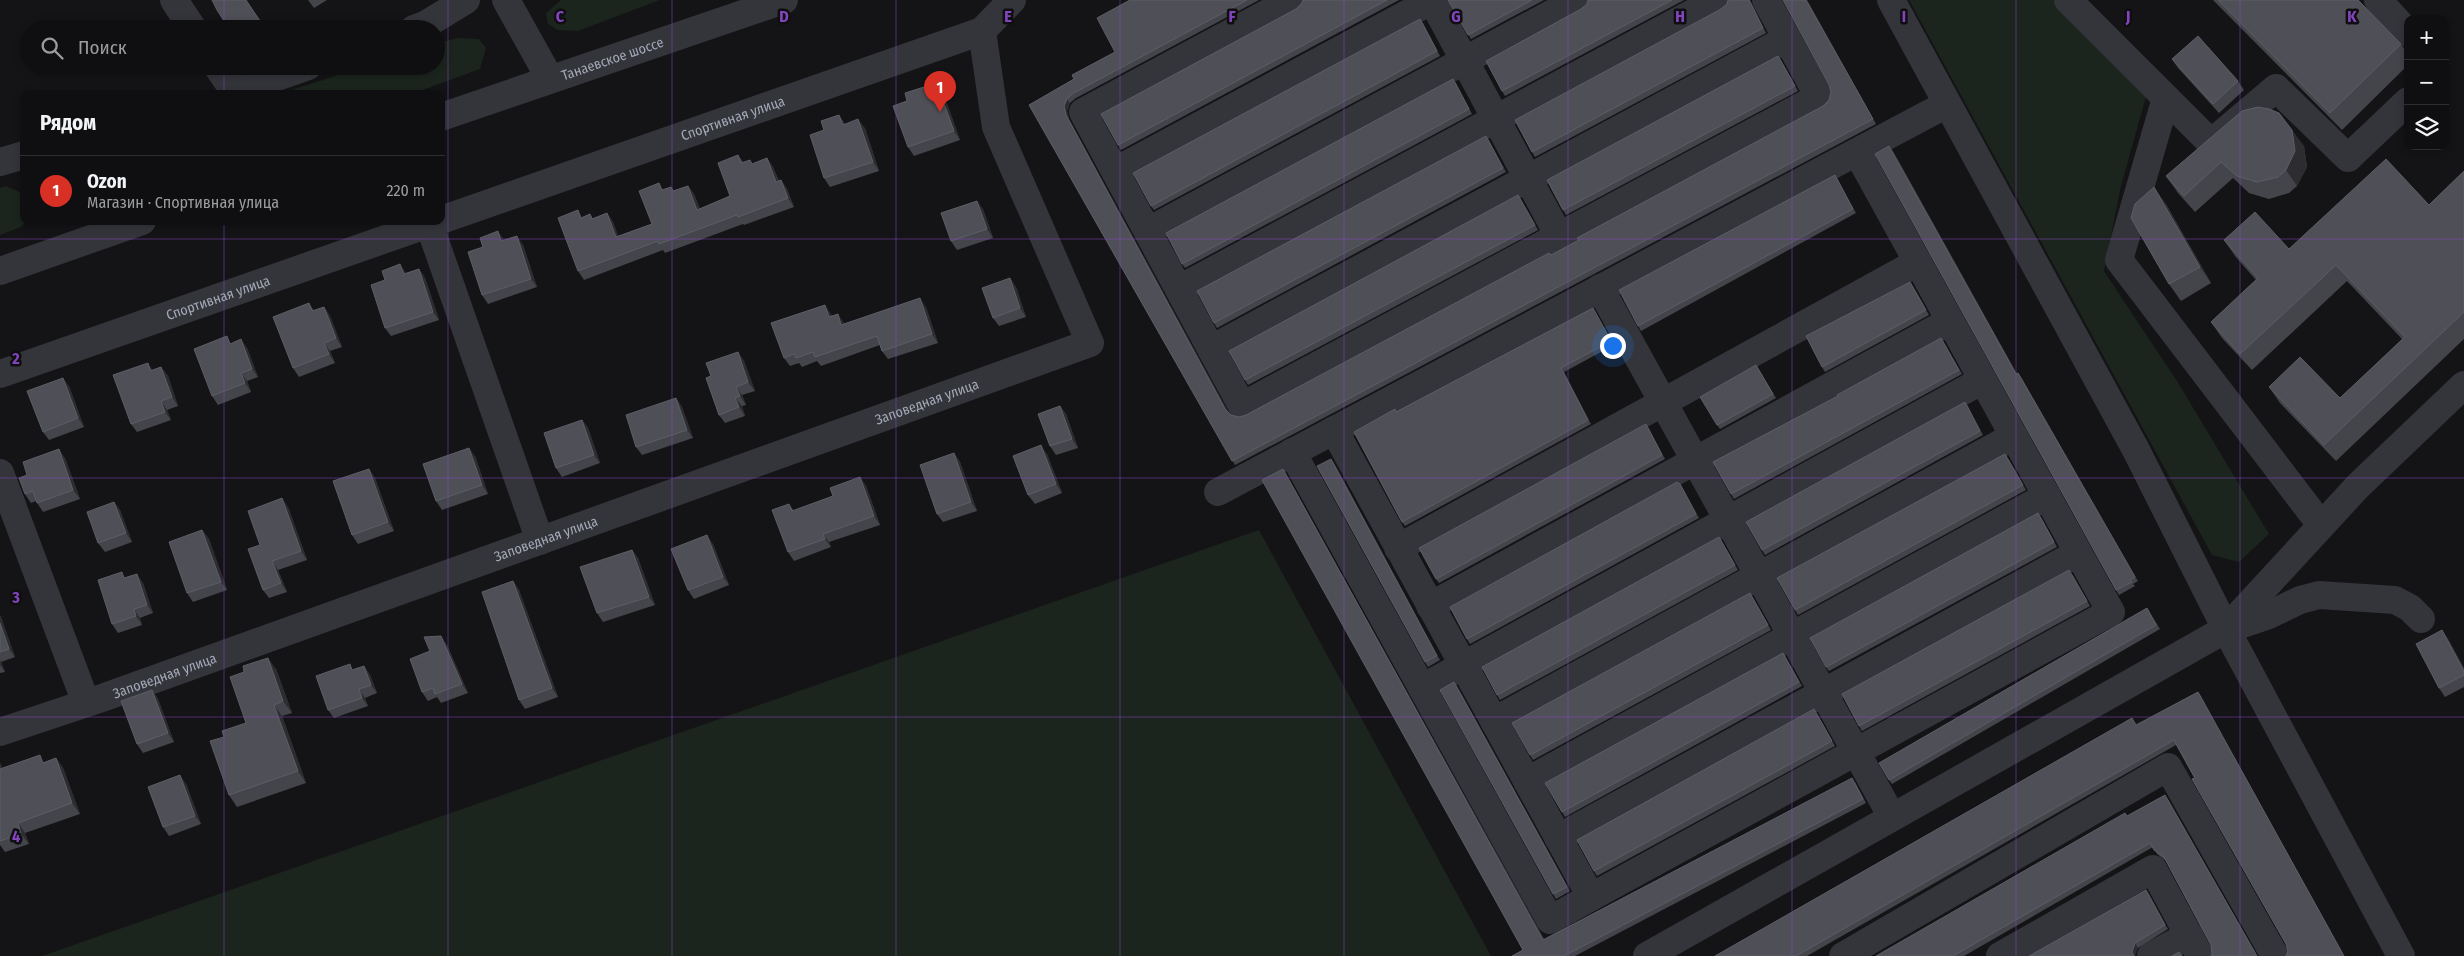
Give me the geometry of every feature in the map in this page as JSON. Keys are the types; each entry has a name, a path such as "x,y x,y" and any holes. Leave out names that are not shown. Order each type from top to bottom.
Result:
{"street":[{"path":"174,0 187,20"},
{"path":"433,20 466,0"},
{"path":"506,0 550,79"},
{"name":"Танаевское шоссе","path":"445,116 784,0"},
{"name":"Спортивная улица","path":"445,219 982,31 1012,0"},
{"path":"1292,0 1083,112 1242,406 1818,97 1766,0"},
{"path":"1115,171 1432,0 1559,236"},
{"path":"1148,231 1577,0"},
{"path":"1179,289 1717,0"},
{"path":"1891,0 2136,450 2226,629 2402,956"},
{"path":"2068,0 2211,143 2276,88 2348,158 2404,105"},
{"path":"2378,0 2404,29"},
{"name":"Заповедная улица","path":"0,732 540,541 1090,343 996,127 982,31"},
{"path":"1211,349 1787,39"},
{"path":"223,75 230,90"},
{"path":"240,90 283,75"},
{"path":"2166,98 2119,260 2321,525"},
{"path":"1218,492 1947,104"},
{"path":"1292,452 1550,920 2111,612 1857,152"},
{"path":"0,162 20,156"},
{"path":"0,270 130,225"},
{"name":"Спортивная улица","path":"0,374 427,225"},
{"path":"437,225 540,541"},
{"path":"1398,548 1918,262"},
{"path":"1600,288 1892,817"},
{"path":"1430,606 1950,321"},
{"path":"1422,688 1983,380"},
{"path":"2226,629 2321,525 2464,385"},
{"path":"1334,430 1591,897"},
{"path":"1494,721 2014,436"},
{"path":"0,473 86,703"},
{"path":"1527,781 2046,496"},
{"path":"1558,838 2078,553"},
{"path":"1647,956 2226,629 2269,614 2300,600 2319,596 2395,600 2410,608 2421,619"},
{"path":"1843,956 2168,767 2275,956"},
{"path":"2000,956 2152,869 2195,946 2151,956"}],"shaded area":[{"path":"561,0 660,0 578,31 557,30 548,24 546,13"},
{"path":"1909,0 2074,0 2151,79 2121,186 2104,271 2177,381 2269,534 2239,562 2212,555"},
{"path":"457,38 479,39 486,48 480,69 423,90 291,90 338,75 445,75 445,41"},
{"path":"6,186 20,192 20,225 23,225 0,235 0,188"},
{"path":"1259,530 1491,956 42,956"}],"building":[{"path":"212,0 246,0 259,20 223,20"},
{"path":"1130,0 1247,0 1072,94 1064,106 1066,115 1225,409 1231,415 1239,417 1246,415 1549,253 1551,255 1579,240 1577,238 1823,106 1829,100 1831,92 1829,85 1783,0 1806,0 1873,119 1232,461 1029,105 1074,79 1072,75 1115,52 1097,18"},
{"path":"1303,0 1387,0 1118,145 1101,114 1296,9"},
{"path":"1448,0 1532,0 1468,35"},
{"path":"1588,0 1672,0 1502,91 1486,61 1581,9 1587,4"},
{"path":"1728,0 1749,0 1763,28 1532,152 1515,120 1721,9 1727,4"},
{"path":"2218,0 2358,0 2401,44 2330,113"},
{"path":"1420,19 1437,51 1151,206 1133,173"},
{"path":"2198,36 2238,81 2213,104 2172,59"},
{"path":"1778,56 1795,86 1563,210 1547,180"},
{"path":"1453,79 1469,109 1182,264 1166,233"},
{"path":"924,87 926,94 939,90 954,131 908,147 893,106 907,101 905,93"},
{"path":"2258,107 2279,113 2292,130 2295,151 2286,170 2278,177 2257,182 2237,176 2221,162 2184,196 2166,176 2242,111"},
{"path":"839,115 843,125 858,119 873,162 824,178 810,135 824,130 821,121"},
{"path":"1486,136 1503,168 1214,323 1197,291"},
{"path":"1889,146 2016,374 2018,373 2135,577 2130,580 2132,582 2116,590 1875,154"},
{"path":"738,155 741,163 750,160 752,164 767,158 776,182 781,180 788,198 659,244 658,241 578,271 558,218 578,210 581,218 590,214 592,219 607,213 616,237 652,224 639,191 659,183 662,190 671,187 673,191 688,186 697,210 730,196 718,163"},
{"path":"2386,159 2429,205 2464,171 2464,312 2324,445 2269,387 2300,357 2340,398 2405,337 2336,265 2240,354 2211,322 2258,278 2224,240 2255,212 2289,249"},
{"path":"1835,175 1853,209 1638,326 1619,290"},
{"path":"2154,187 2200,267 2169,284 2131,218 2135,204"},
{"path":"1518,195 1535,225 1245,380 1229,351"},
{"path":"977,201 987,229 951,241 941,213"},
{"path":"498,231 501,241 517,236 531,279 482,295 468,252 483,247 480,238"},
{"path":"400,264 404,274 419,269 433,312 385,328 371,285 385,280 382,271"},
{"path":"1010,278 1020,308 993,318 982,288"},
{"path":"1910,282 1926,310 1822,367 1806,336"},
{"path":"920,298 932,334 882,351 877,336 815,357 813,352 796,358 794,354 784,358 771,323 825,305 829,317 838,314 841,325"},
{"path":"309,303 312,311 324,307 336,338 324,343 329,354 293,368 273,317"},
{"path":"1593,308 1611,341 1561,368 1588,420 1402,522 1354,432 1395,409 1396,412"},
{"path":"227,336 230,344 241,339 252,369 241,373 245,383 212,396 194,349"},
{"path":"1941,338 1959,370 1731,494 1713,462 1838,396"},
{"path":"738,352 748,382 736,387 740,396 735,398 739,407 719,415 706,378 711,376 706,363"},
{"path":"148,363 150,371 161,367 172,397 161,401 165,412 131,424 113,375"},
{"path":"1756,365 1773,394 1717,425 1700,397"},
{"path":"63,378 78,418 43,432 27,391"},
{"path":"676,398 687,430 636,447 626,415"},
{"path":"1965,402 1980,431 1762,550 1746,522"},
{"path":"1060,406 1072,439 1050,446 1038,414"},
{"path":"582,420 594,455 556,468 544,433"},
{"path":"1646,424 1662,455 1436,579 1419,548"},
{"path":"1041,445 1056,484 1028,495 1013,456"},
{"path":"469,448 482,485 436,501 423,464"},
{"path":"59,449 73,490 37,503 33,491 25,494 19,478 27,475 23,462"},
{"path":"954,453 971,502 937,514 920,465"},
{"path":"2005,454 2023,485 1795,610 1777,578"},
{"path":"1331,459 1437,656 1425,662 1317,466"},
{"path":"369,469 388,522 352,535 333,481"},
{"path":"1283,469 1543,940 1852,778 1863,799 1564,956 1512,956 1523,950 1262,480"},
{"path":"860,477 874,516 823,534 825,539 788,552 772,510 789,504 792,511 833,496 830,488"},
{"path":"1677,482 1680,484 1696,514 1467,639 1450,607"},
{"path":"282,498 301,551 272,561 281,583 263,590 248,549 260,545 248,511"},
{"path":"114,502 126,533 98,543 87,512"},
{"path":"2038,513 2054,542 1826,667 1810,638"},
{"path":"202,530 221,582 187,593 169,542"},
{"path":"707,535 723,577 688,590 671,549"},
{"path":"1719,537 1735,565 1497,695 1482,667"},
{"path":"632,550 649,597 597,613 580,567"},
{"path":"2069,570 2087,601 1859,726 1842,694"},
{"path":"122,572 124,578 137,574 147,605 134,609 136,616 112,624 98,580"},
{"path":"513,581 552,688 519,700 482,592"},
{"path":"1750,593 1768,625 1530,755 1512,723"},
{"path":"2147,608 2156,625 1889,780 1879,763"},
{"path":"0,623 9,649 0,652"},
{"path":"2442,630 2464,671 2464,675 2439,688 2416,644"},
{"path":"441,636 462,684 435,694 433,688 422,692 410,659 430,651 424,637"},
{"path":"1783,653 1799,682 1562,812 1545,783"},
{"path":"268,658 283,701 274,705 298,771 229,795 210,741 224,737 222,731 246,723 230,677 244,672 243,666"},
{"path":"350,664 352,670 364,666 371,685 359,689 362,698 328,710 316,676"},
{"path":"1454,682 1567,887 1553,894 1440,690"},
{"path":"152,690 168,733 137,744 121,701"},
{"path":"2198,692 2344,956 2286,956 2288,951 2286,944 2192,779 2195,778 2174,740 1796,956 1715,956 2132,718 2136,725"},
{"path":"1814,709 1832,741 1594,871 1577,840"},
{"path":"40,755 43,763 56,758 72,803 18,823 21,834 0,841 0,769"},
{"path":"180,775 195,816 163,827 148,787"},
{"path":"2165,795 2257,956 2211,956 2211,945 2164,857 2154,850 2150,843 1953,956 1876,956 2125,813 2127,816"},
{"path":"2146,890 2165,925 2135,943 2132,952 2134,956 2029,956"},
{"path":"2179,952 2182,956 2172,956"}],"place":[{"name":"Ozon","path":"940,112"}]}
